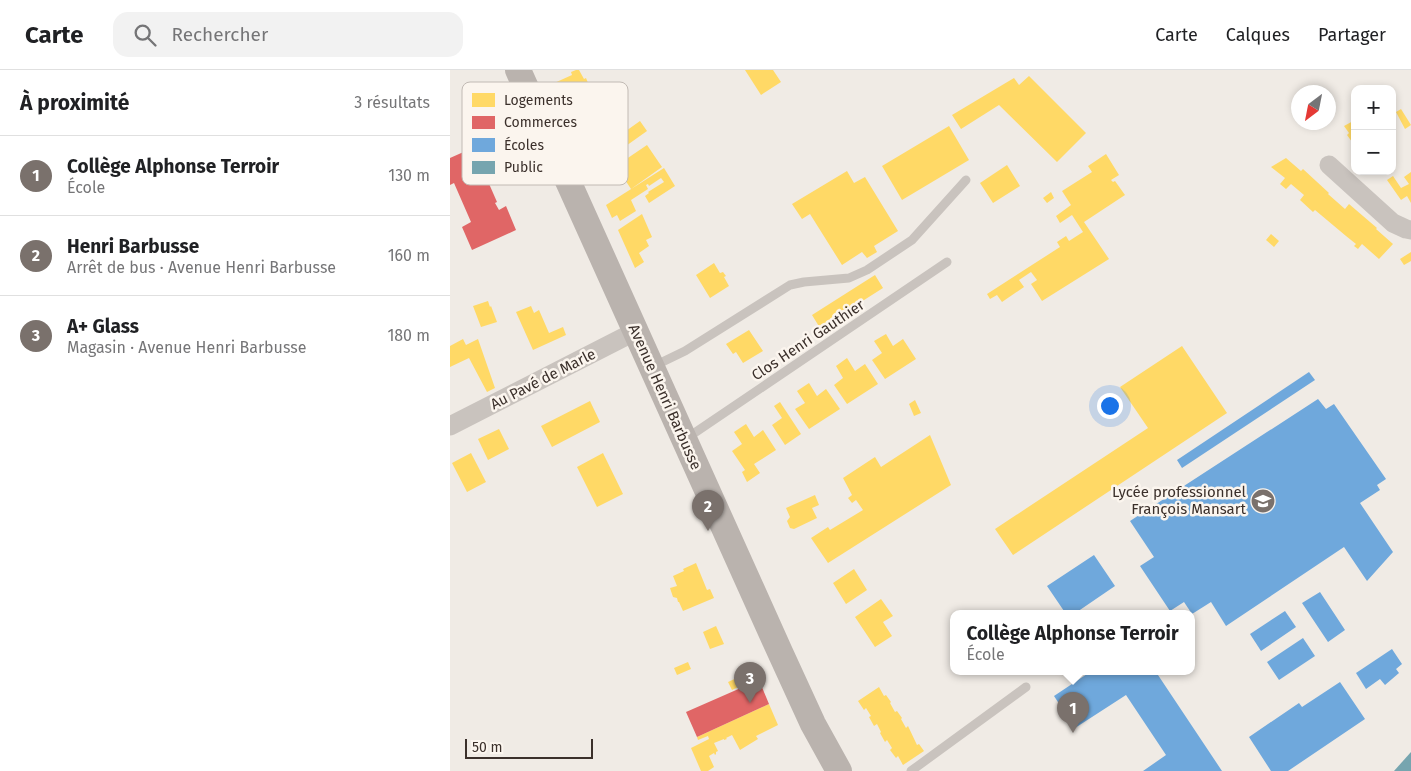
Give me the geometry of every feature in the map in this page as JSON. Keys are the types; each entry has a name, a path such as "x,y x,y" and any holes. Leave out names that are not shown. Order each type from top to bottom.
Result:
{"street":[{"name":"Avenue Henri Barbusse","path":"518,70 523,82"},
{"path":"1329,165 1393,223 1411,230"},
{"name":"Avenue Henri Barbusse","path":"570,185 813,724 839,771"},
{"name":"Au Pavé de Marle","path":"450,426 636,331"},
{"name":"Avenue Henri Barbusse","path":"813,724 830,771"}],"lane":[{"path":"652,367 685,352 790,285 849,278 867,270 912,240 966,180"},
{"name":"Clos Henri Gauthier","path":"684,440 947,262"},
{"path":"911,771 1026,687"}],"building: Logements":[{"path":"579,70 588,82 556,82 572,75 571,72"},
{"path":"745,70 773,70 781,82 761,95"},
{"path":"1029,76 1086,133 1057,162 999,105 961,129 952,115 1014,78 1019,85"},
{"path":"1401,109 1411,125 1405,129 1396,112"},
{"path":"640,121 647,131 628,144 628,130"},
{"path":"1351,122 1351,140 1347,135 1349,133 1344,126"},
{"path":"949,126 969,160 902,200 882,166"},
{"path":"647,145 662,167 631,189 628,184 628,158"},
{"path":"1106,154 1119,175 1111,180 1115,181 1125,195 1084,222 1109,259 1042,301 1031,284 1037,280 1031,272 1019,280 1024,287 1002,302 997,295 990,299 987,294 1060,247 1057,242 1066,236 1069,241 1083,232 1072,215 1060,223 1056,216 1071,205 1062,191 1092,172 1088,166"},
{"path":"1286,158 1301,171 1303,169 1345,209 1349,204 1393,244 1379,259 1362,244 1358,249 1354,246 1356,244 1315,210 1313,212 1300,200 1304,195 1291,184 1286,189 1280,184 1285,178 1271,167"},
{"path":"1007,165 1020,186 993,203 980,183"},
{"path":"664,168 675,186 649,203 645,196 664,182 661,178 649,186 648,184 646,185 648,189 631,200 636,211 620,221 617,215 612,218 606,205"},
{"path":"847,171 854,183 865,177 898,231 874,246 877,252 867,258 862,252 842,265 810,214 802,219 792,204"},
{"path":"1411,172 1411,203 1407,196 1401,200 1387,180 1393,176 1401,188 1409,184 1404,177"},
{"path":"1051,192 1054,198 1047,203 1043,198"},
{"path":"642,214 652,237 646,240 649,246 639,253 644,262 635,268 618,230"},
{"path":"1271,234 1279,241 1274,247 1266,240"},
{"path":"1411,252 1411,261 1404,265 1400,259"},
{"path":"714,263 720,273 723,272 726,276 724,277 729,286 710,298 696,275"},
{"path":"875,275 883,288 820,328 812,315"},
{"path":"488,301 497,322 481,327 473,306"},
{"path":"531,306 534,313 539,310 549,333 563,327 566,335 533,350 516,312"},
{"path":"749,330 763,351 743,363 736,352 733,354 726,344"},
{"path":"886,334 893,346 903,339 916,359 885,379 872,360 882,353 874,341"},
{"path":"463,339 466,345 478,339 495,388 487,392 469,358 450,367 450,346"},
{"path":"1182,346 1227,413 1013,555 995,529 1148,428 1120,387"},
{"path":"847,358 855,371 865,364 878,384 847,404 834,385 843,378 836,366"},
{"path":"809,383 817,396 826,389 840,409 809,429 795,409 805,403 797,391"},
{"path":"915,400 921,413 914,416 909,404"},
{"path":"590,401 600,422 552,447 541,426"},
{"path":"780,402 801,434 785,445 772,425 782,418 774,406"},
{"path":"746,424 754,437 763,430 776,450 754,464 760,473 747,482 742,472 745,470 732,451 742,444 734,432"},
{"path":"499,429 509,449 488,460 478,439"},
{"path":"930,435 951,485 828,563 811,538 828,527 830,530 863,510 856,500 852,503 848,498 852,495 843,478 875,457 881,467"},
{"path":"471,453 486,482 467,492 452,463"},
{"path":"603,453 623,494 597,507 577,467"},
{"path":"815,495 819,505 812,508 817,518 794,529 790,528 787,521 790,517 786,508"},
{"path":"696,563 707,590 710,589 714,598 683,611 677,598 673,597 670,588 677,586 673,576"},
{"path":"854,569 867,590 846,604 833,583"},
{"path":"881,599 893,616 883,622 892,636 875,647 855,617"},
{"path":"716,626 724,644 710,649 703,632"},
{"path":"688,662 691,669 677,675 674,668"},
{"path":"752,671 755,679 732,690 728,682"},
{"path":"879,687 884,696 886,695 891,702 895,712 897,711 902,718 906,728 908,726 917,745 919,744 924,751 903,765 898,756 896,758 890,750 892,748 887,740 885,742 877,724 874,726 866,708 864,710 858,701"},
{"path":"769,704 778,725 756,736 758,739 740,750 732,735 727,739 714,743 718,751 715,755 714,753 709,756 714,767 708,771 701,771 691,748 709,739 708,736 698,740 697,737"}],"building: Commerces":[{"path":"462,153 462,185 490,185 499,210 506,206 516,230 472,250 462,227 471,222 454,183 450,185 450,158"},
{"path":"759,680 769,704 697,737 686,712"}],"building: Écoles":[{"path":"1309,372 1315,380 1182,468 1177,460"},
{"path":"1318,399 1326,409 1334,404 1386,479 1377,485 1380,490 1360,503 1393,552 1367,581 1344,547 1226,626 1211,602 1195,612 1195,610 1189,610 1184,602 1169,610 1140,566 1154,557 1130,521"},
{"path":"1094,555 1115,586 1080,610 1063,610 1047,586"},
{"path":"1320,592 1345,630 1328,642 1302,603"},
{"path":"1285,611 1296,627 1261,651 1250,634"},
{"path":"1303,638 1315,656 1279,680 1267,662"},
{"path":"1392,649 1402,664 1396,669 1399,673 1385,685 1380,679 1366,689 1356,673"},
{"path":"1086,675 1158,675 1222,771 1143,771 1166,755 1126,695 1075,728 1054,696"},
{"path":"1340,682 1365,719 1288,771 1271,771 1249,737 1299,703 1302,707"}],"building: Public":[{"path":"1411,752 1411,771 1394,771"}],"place":[{"name":"Lycée professionnel François Mansart","path":"1263,501"},
{"name":"Henri Barbusse","path":"708,531"},
{"name":"A+ Glass","path":"750,703"},
{"name":"Collège Alphonse Terroir","path":"1073,733"}]}
